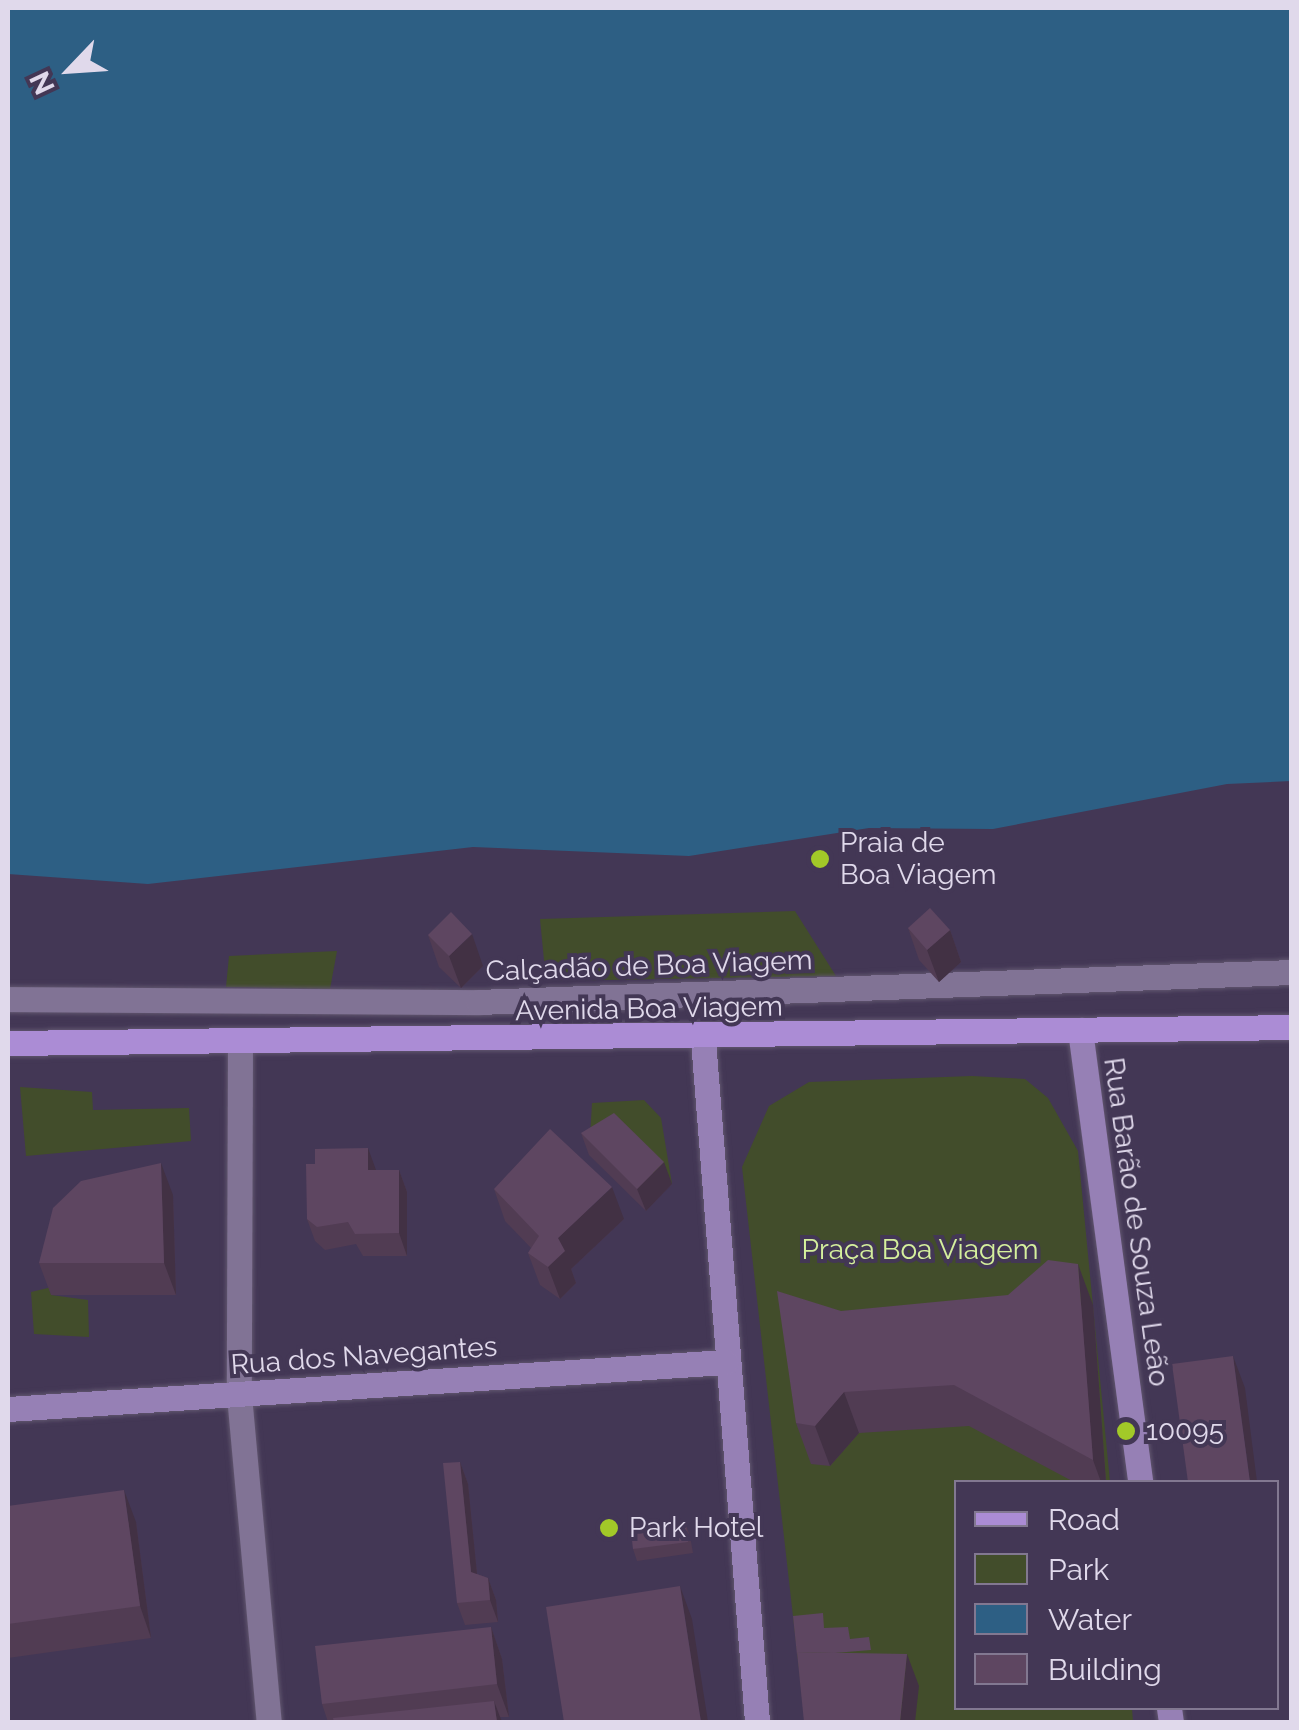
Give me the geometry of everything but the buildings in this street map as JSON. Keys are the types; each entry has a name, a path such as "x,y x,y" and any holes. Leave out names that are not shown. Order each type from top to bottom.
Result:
{"main road":[{"name":"Avenida Boa Viagem","path":"8,1043 703,1040 1292,1027"},
{"name":"Rua Barão de Souza Leão","path":"1080,1030 1140,1480"},
{"path":"703,1040 725,1362 757,1722"},
{"name":"Rua dos Navegantes","path":"8,1409 725,1362"}],"street":[{"name":"Calçadão de Boa Viagem","path":"8,999 478,1002 1292,972"},
{"path":"240,1044 240,1395 266,1722"}],"green space":[{"path":"795,911 836,976 546,981 540,919"},
{"path":"337,951 330,989 226,987 229,956"},
{"name":"Praça Boa Viagem","path":"972,1076 1025,1079 1048,1098 1078,1151 1110,1480 954,1480 954,1710 1132,1710 1133,1722 805,1722 742,1167 769,1106 809,1082"},
{"path":"20,1087 92,1092 93,1110 189,1108 191,1141 26,1156"},
{"path":"644,1100 661,1118 672,1184 589,1155 592,1103"},
{"path":"52,1287 51,1295 88,1300 89,1337 34,1334 31,1292"}],"water":[{"path":"8,8 1291,8 1291,781 1227,784 993,829 869,828 689,856 473,847 148,884 8,874"}],"place":[{"name":"Praia de Boa Viagem","path":"820,859"},
{"name":"10095","path":"1126,1431"},
{"name":"Park Hotel","path":"609,1528"}]}
